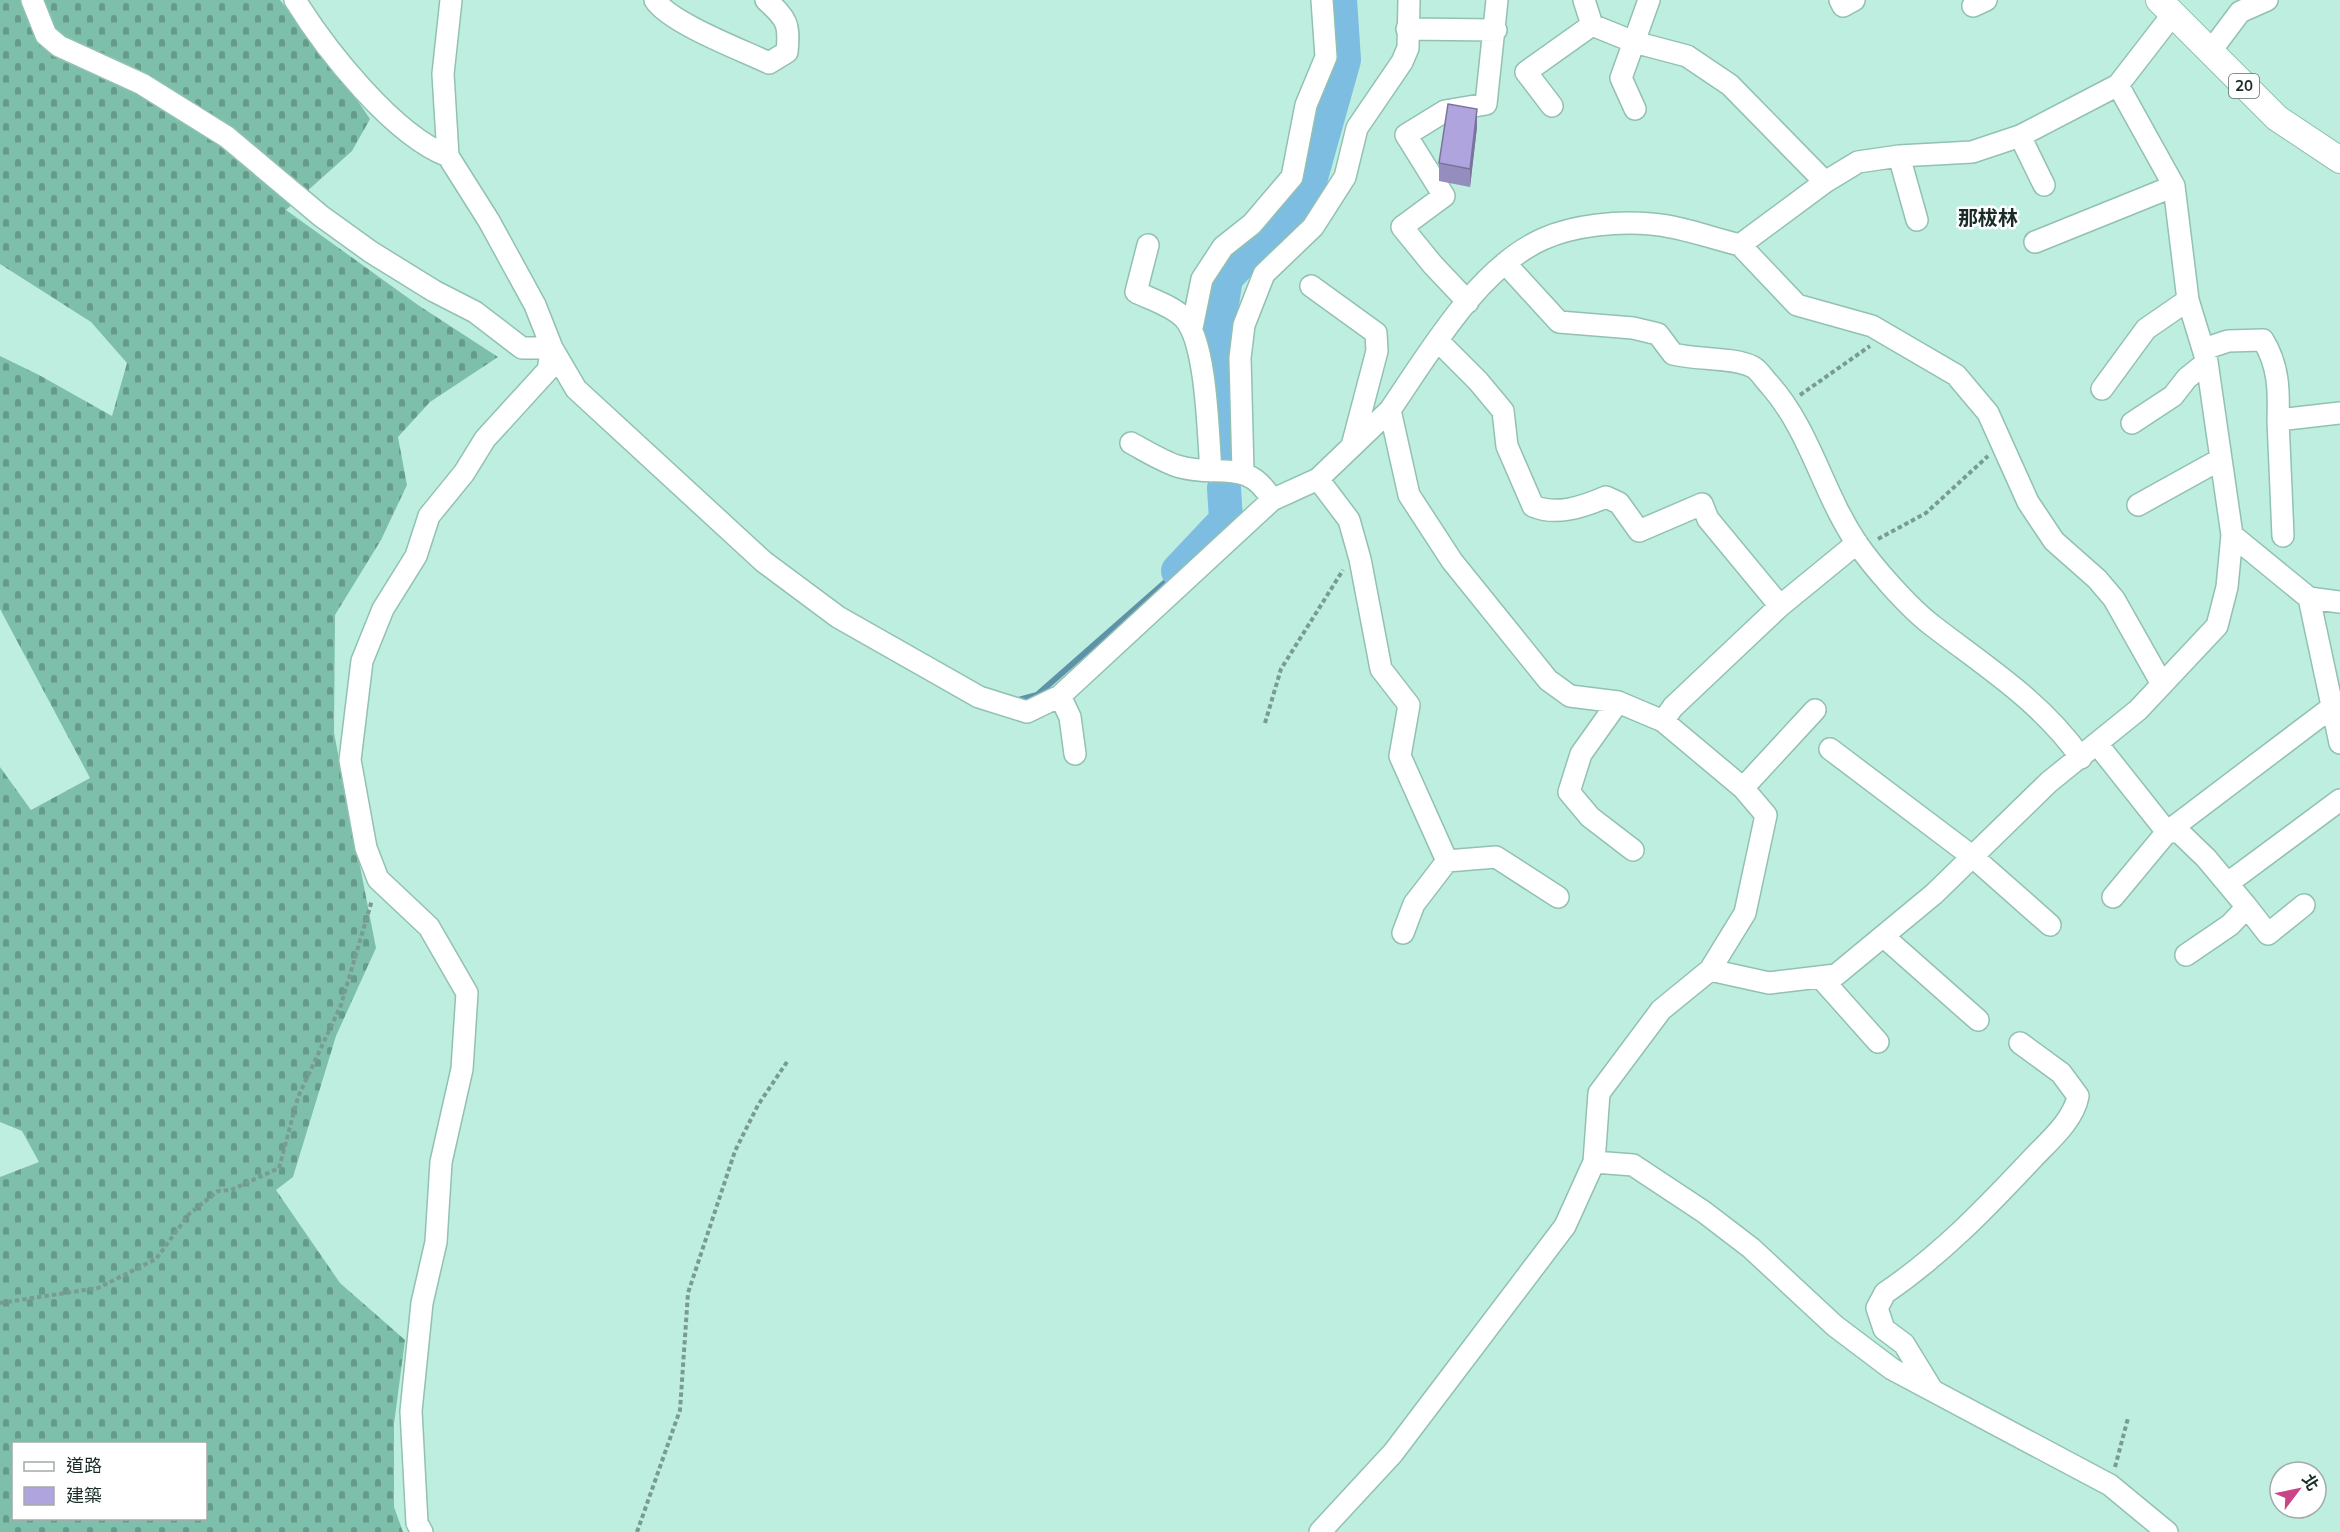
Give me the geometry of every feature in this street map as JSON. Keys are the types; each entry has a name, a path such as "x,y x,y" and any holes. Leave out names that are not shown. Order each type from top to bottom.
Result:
{"main road":[{"name":"20","path":"2166,7 2277,118 2340,160"}],"street":[{"path":"32,0 46,35 59,46 142,84 227,137 321,216 370,252 434,291 475,312 522,348 552,348"},
{"path":"295,0 312,28 372,98 432,150 448,156"},
{"path":"451,0 443,74 448,156 489,220 535,305 552,348 576,389 764,562 838,617 979,697 1028,712 1060,696 1272,500 1318,479 1352,447 1390,410 1468,302 1505,263 1543,239 1572,230 1614,225 1652,224 1740,245 1797,305 1872,326 1956,375 1988,414 2028,502 2054,541 2097,579 2114,599 2162,684"},
{"path":"655,0 660,8 693,28 769,63 787,52 789,28 781,13 766,0"},
{"path":"1192,328 1202,279 1224,247 1252,224 1292,177 1306,105 1326,57 1322,0"},
{"path":"1243,472 1240,358 1244,325 1264,274 1313,227 1345,177 1357,128 1402,62 1408,48 1409,0"},
{"path":"1468,302 1432,266 1402,227 1444,196 1406,135 1445,111 1486,104 1496,30 1497,0"},
{"path":"1584,0 1592,26"},
{"path":"1635,109 1621,78 1649,0"},
{"path":"1840,0 1843,6 1854,0"},
{"path":"2210,52 2240,12 2267,0"},
{"path":"1740,245 1826,182 1858,162 1899,156 1972,152 2020,136 2118,85 2166,7"},
{"path":"1592,26 1634,42 1687,56 1730,85 1826,182"},
{"path":"1552,106 1526,72 1592,26"},
{"path":"1407,29 1496,30"},
{"path":"1710,970 1769,983 1836,975 1973,857 2049,782 2138,710 2217,626 2227,587 2232,535 2206,356 2188,300 2174,186 2118,85"},
{"path":"2020,136 2044,185"},
{"path":"1899,156 1917,220"},
{"path":"2035,242 2174,186"},
{"path":"1148,245 1136,292 1183,316 1192,328 1199,348 1211,471"},
{"path":"1505,263 1559,322 1633,327 1658,334 1673,354 1696,360 1731,361 1754,368 1787,404 1833,503 1859,546 1931,625 2000,675 2062,731 2089,751 2167,832 2179,832 2228,883 2268,933 2304,905"},
{"path":"1311,286 1376,333 1377,351 1352,447"},
{"path":"2102,388 2146,329 2188,300"},
{"path":"2132,423 2173,396 2206,356 2228,341 2263,340 2273,356 2279,382 2278,420 2283,536"},
{"path":"1438,341 1478,381 1503,411 1507,446 1533,506 1545,511 1584,507 1606,497 1619,503 1639,531 1702,504 1708,519 1780,606"},
{"path":"422,1532 417,1523 411,1411 422,1303 436,1242 441,1162 462,1069 467,993 429,927 378,879 366,849 350,760 362,661 383,609 416,556 429,516 464,473 485,439 548,370 552,348"},
{"path":"1320,1532 1394,1453 1565,1226 1594,1161 1599,1093 1661,1010 1710,970 1744,913 1766,815 1743,788 1663,721 1617,702 1570,696 1548,680 1452,561 1409,495 1390,410"},
{"path":"2278,420 2340,413"},
{"path":"1131,443 1178,466 1211,471 1243,472 1263,484 1272,500"},
{"path":"2138,505 2221,459"},
{"path":"1318,479 1349,520 1361,566 1381,669 1409,705 1400,756 1437,844 1447,861"},
{"path":"2232,535 2309,598 2340,602"},
{"path":"1663,721 1673,707 1780,606 1859,546"},
{"path":"2309,598 2340,743"},
{"path":"1060,696 1070,717 1075,754"},
{"path":"1617,702 1581,754 1569,792 1590,817 1633,850"},
{"path":"2113,897 2167,832 2332,706"},
{"path":"1743,788 1815,710"},
{"path":"1830,749 1973,857 2050,925"},
{"path":"2228,883 2340,800"},
{"path":"1403,933 1414,904 1447,861 1496,858 1557,897"},
{"path":"2186,955 2230,925 2247,907"},
{"path":"1883,936 1978,1020"},
{"path":"1821,978 1878,1042"},
{"path":"1931,1388 1904,1344 1884,1329 1877,1308 1885,1293 1971,1224 2055,1134 2076,1105 2078,1096 2061,1073 2020,1043"},
{"path":"1594,1161 1633,1165 1704,1212 1751,1248 1835,1326 1892,1369 2110,1485 2167,1532"}],"path":[{"path":"1787,404 1886,335"},
{"path":"1859,546 1926,513 2001,444"},
{"path":"1265,723 1281,669 1341,571 1361,566"},
{"path":"0,1303 98,1288 156,1259 189,1214 218,1191 231,1190 279,1168 298,1097 341,1005 378,879"},
{"path":"637,1532 680,1410 688,1293 735,1151 758,1105 787,1062"},
{"path":"2110,1485 2128,1418"}],"green space":[{"path":"0,0 280,0 336,69 370,119 352,151 286,210 418,305 498,357 430,402 398,437 407,485 381,540 335,615 334,733 376,948 336,1036 293,1177 276,1190 340,1283 405,1340 394,1424 394,1507 403,1532 0,1532 0,1177 39,1162 22,1131 0,1122 0,767 31,810 90,778 0,609 0,356 112,416 127,363 91,322 0,264"}],"building":[{"path":"1448,104 1477,109 1470,169 1439,163"}],"waterway":[{"path":"1223,456 1217,335 1226,278 1307,192 1344,60 1340,0"},
{"path":"1178,571 1226,520 1224,488"},
{"path":"1014,701 1037,695 1178,571"}],"district":[{"name":"那柭林","path":"1988,218"}]}
